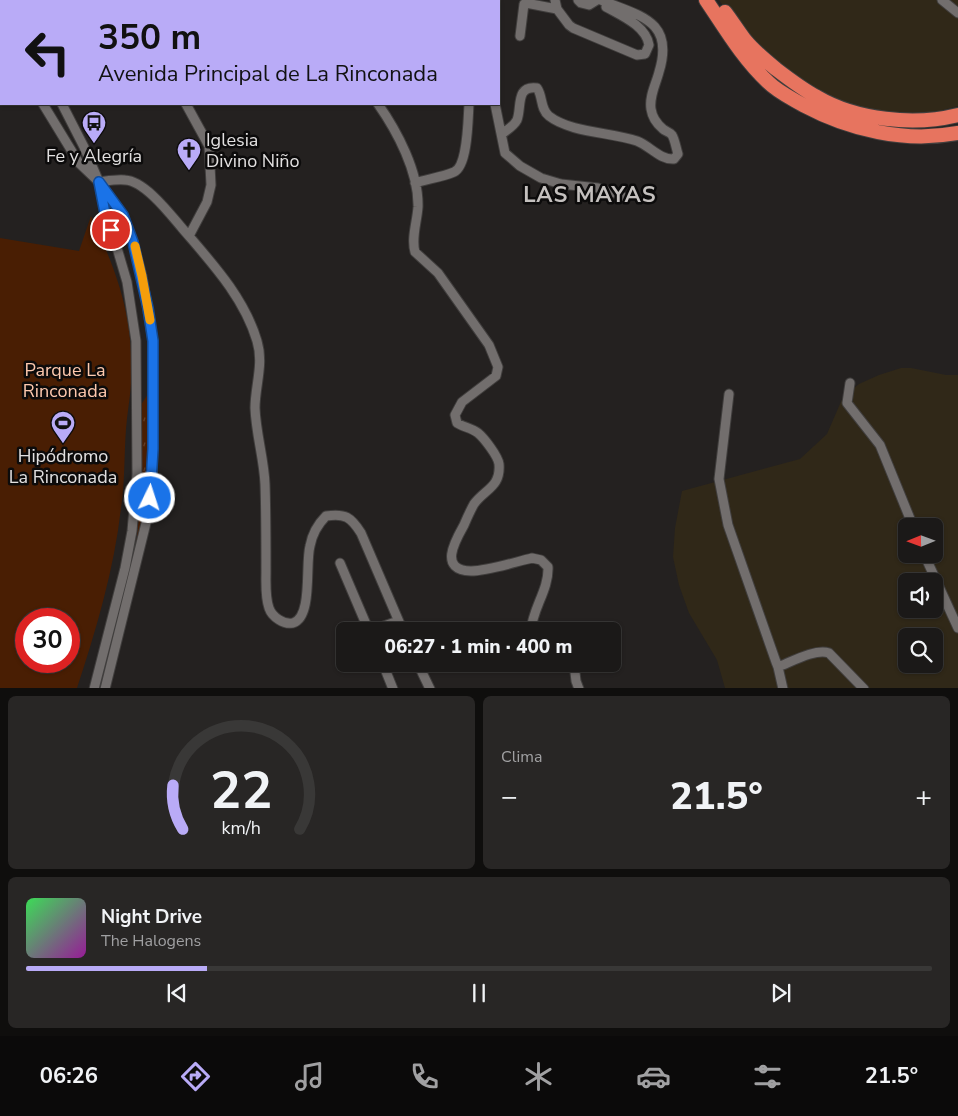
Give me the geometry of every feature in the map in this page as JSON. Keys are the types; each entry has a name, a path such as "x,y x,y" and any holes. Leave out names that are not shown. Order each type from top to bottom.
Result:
{"highway":[{"path":"706,0 735,43 768,82 787,96 819,114 891,140 927,144 958,141"},
{"path":"716,0 746,41 763,58 786,77 816,97 842,108 866,115 895,119 936,119 958,115"},
{"path":"871,132 916,136 943,136 958,133"}],"street":[{"path":"502,134 517,120 521,95 526,90 537,88 544,110 548,115 565,124 638,142 668,159 674,159 678,154 671,134 659,125 652,112 650,101 664,50 661,34 651,22 637,14 599,0 589,5 578,0"},
{"path":"520,36 523,7 526,3 556,4 569,25 573,28 632,53 644,54 649,45 646,34 599,0"},
{"path":"942,0 958,13"},
{"path":"44,105 79,164 99,182 123,215 133,242 142,276 153,341 153,449 149,511 105,688"},
{"path":"63,105 99,182 105,213 127,282 136,341 137,474 132,531 125,568 94,688"},
{"path":"187,105 208,146 211,185 207,202 189,236"},
{"path":"379,105 408,155 415,183 418,205 414,240 415,252 438,273 490,345 498,366 496,376 462,402 455,415 457,423 477,432 497,457 499,465 495,485 474,504 454,541 451,554 453,563 459,568 470,571 532,558 541,560 548,567 548,578 532,622"},
{"path":"415,183 456,172 461,164 466,142 469,105"},
{"path":"495,105 505,153 520,166 541,178 561,184 598,188 618,194 624,198"},
{"path":"99,182 126,180 138,184 163,205 221,275 241,305 252,327 258,343 260,368 255,408 265,482 266,588 270,611 280,621 287,623 294,623 301,618 306,608 309,552 314,533 326,516 344,515 354,522 361,533 398,621 395,622"},
{"path":"850,383 847,403 880,445 910,518"},
{"path":"729,394 719,478 728,525 778,667 783,688"},
{"path":"340,563 365,622"},
{"path":"928,563 958,628"},
{"path":"778,667 814,652 825,651 864,688"},
{"path":"386,672 393,688"},
{"path":"422,672 430,688"},
{"path":"575,672 578,688"}],"shaded area":[{"path":"719,0 958,0 958,106 939,111 913,114 887,113 839,102 798,82 739,29"},
{"path":"901,368 958,375 958,688 725,688 717,660 689,613 679,585 673,557 675,528 682,491 800,459 827,434 843,397 859,384"}],"green space":[{"name":"Hipódromo La Rinconada","path":"91,216 118,281 129,331 131,384 118,531 109,577 77,688 0,688 0,238 79,251"},
{"path":"148,394 148,468 142,519 128,583 137,537 141,494 141,405"}],"slow traffic":[{"path":"135,246 150,320"}],"place":[{"name":"Fe y Alegría","path":"94,144"},
{"name":"Iglesia Divino Niño","path":"189,171"},
{"name":"Hipódromo La Rinconada","path":"63,444"}],"district":[{"name":"LAS MAYAS","path":"590,194"}],"route":[{"path":"111,230 105,213 99,182 123,215 133,242 148,308 153,341 153,449 150,498"}],"park label":[{"name":"Parque La Rinconada","path":"65,380"}]}
